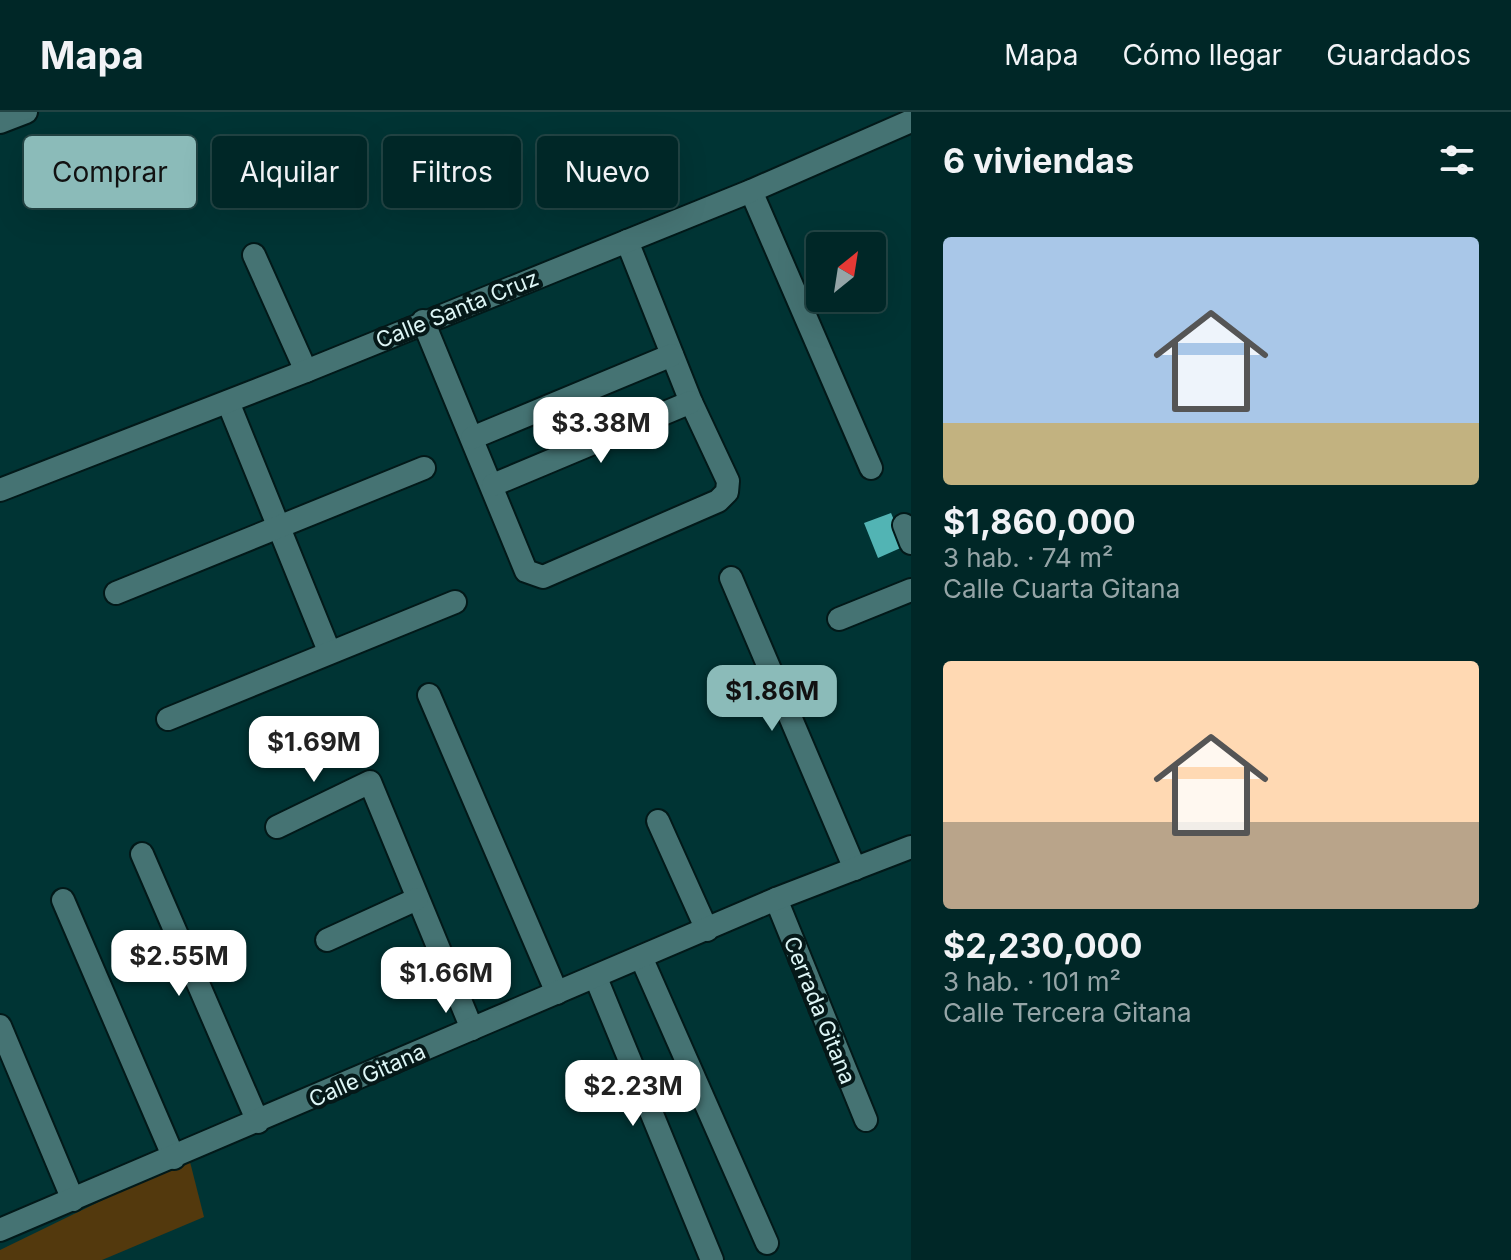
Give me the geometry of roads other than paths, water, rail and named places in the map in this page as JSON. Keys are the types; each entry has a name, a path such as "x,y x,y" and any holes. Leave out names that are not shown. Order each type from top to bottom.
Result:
{"street":[{"path":"0,122 26,112"},
{"name":"Calle Santa Cruz","path":"0,490 306,371 906,125"},
{"path":"751,191 871,468"},
{"path":"423,321 526,571 543,577 718,501 727,492 728,481 691,402 627,241"},
{"path":"254,255 306,371"},
{"path":"472,438 672,355"},
{"path":"228,402 329,651"},
{"path":"493,485 691,402"},
{"path":"116,593 424,468"},
{"path":"731,578 855,869"},
{"path":"839,619 911,590"},
{"path":"168,719 455,602"},
{"path":"429,695 557,993"},
{"path":"277,827 370,782 472,1029"},
{"path":"658,821 707,930"},
{"name":"Calle Gitana","path":"0,1230 776,899 911,847"},
{"path":"142,854 258,1122"},
{"path":"327,940 417,899"},
{"name":"Cerrada Gitana","path":"776,899 866,1120"},
{"path":"63,900 174,1158"},
{"path":"641,957 767,1243"},
{"path":"596,978 712,1260"},
{"path":"0,1026 73,1200"}]}
